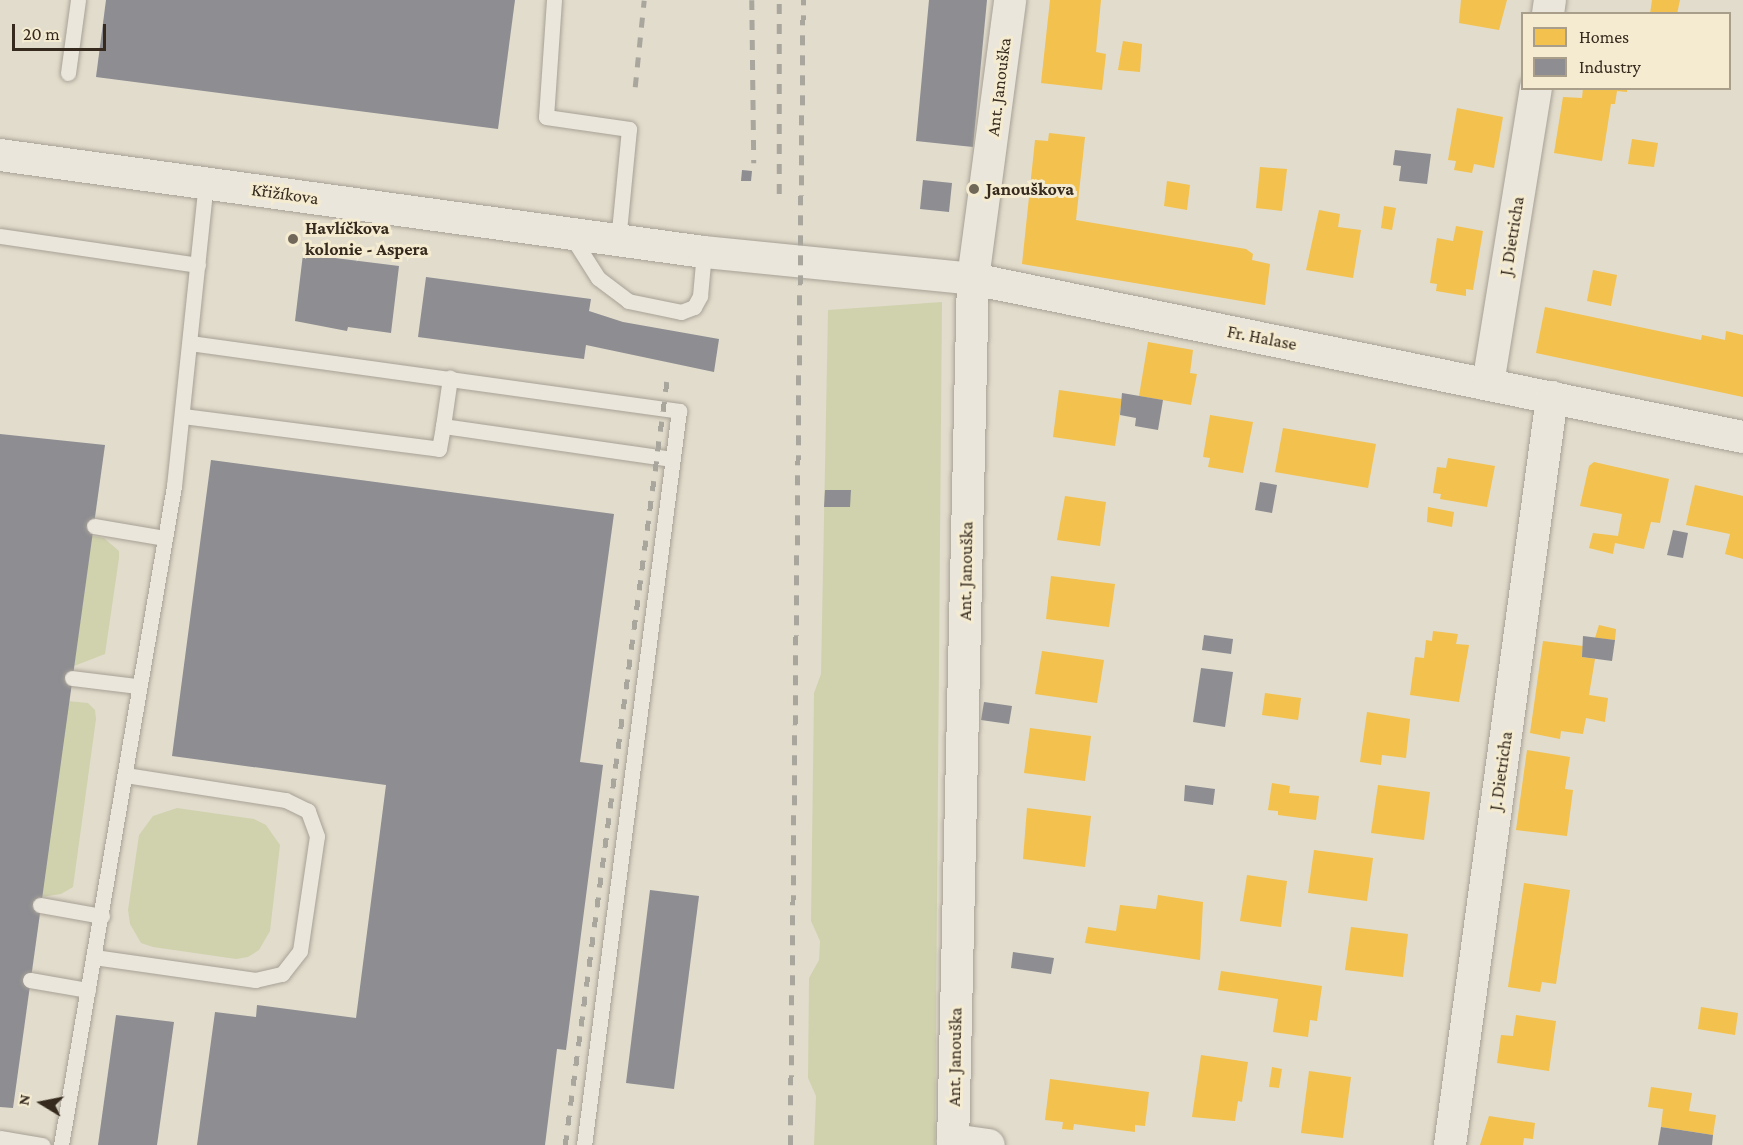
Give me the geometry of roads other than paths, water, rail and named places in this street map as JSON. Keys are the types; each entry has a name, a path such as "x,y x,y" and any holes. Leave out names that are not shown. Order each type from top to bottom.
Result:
{"street":[{"name":"Ant. Janouška","path":"953,1142 973,279 1010,0"},
{"name":"J. Dietricha","path":"1488,384 1536,90"},
{"name":"Křižíkova","path":"0,155 618,241 779,261"},
{"name":"Fr. Halase","path":"779,261 895,269 973,279 1743,437"},
{"name":"J. Dietricha","path":"1450,1145 1552,397"},
{"path":"953,1142 989,1145"}],"lane":[{"path":"68,73 78,0"},
{"path":"554,0 546,117 628,129 618,241"},
{"path":"61,1145 102,916 137,686 183,417 206,183"},
{"path":"570,234 598,278 628,301 681,312 694,306 700,296 704,252"},
{"path":"0,236 198,265"},
{"path":"190,343 679,411 584,1145"},
{"path":"183,417 440,449 450,378"},
{"path":"442,426 672,459"},
{"path":"94,526 164,538"},
{"path":"72,678 137,686"},
{"path":"94,957 255,980 282,974 300,951 317,836 308,811 285,800 125,776"},
{"path":"40,905 102,916"},
{"path":"30,980 88,990"},
{"path":"0,1138 42,1145"}],"railway":[{"path":"635,87 644,0"},
{"path":"752,0 754,163"},
{"path":"779,0 779,194"},
{"path":"790,1145 803,0"},
{"path":"565,1145 668,372"}],"place":[{"name":"Janouškova","path":"974,189"},
{"name":"Havlíčkova kolonie - Aspera","path":"293,239"}]}
